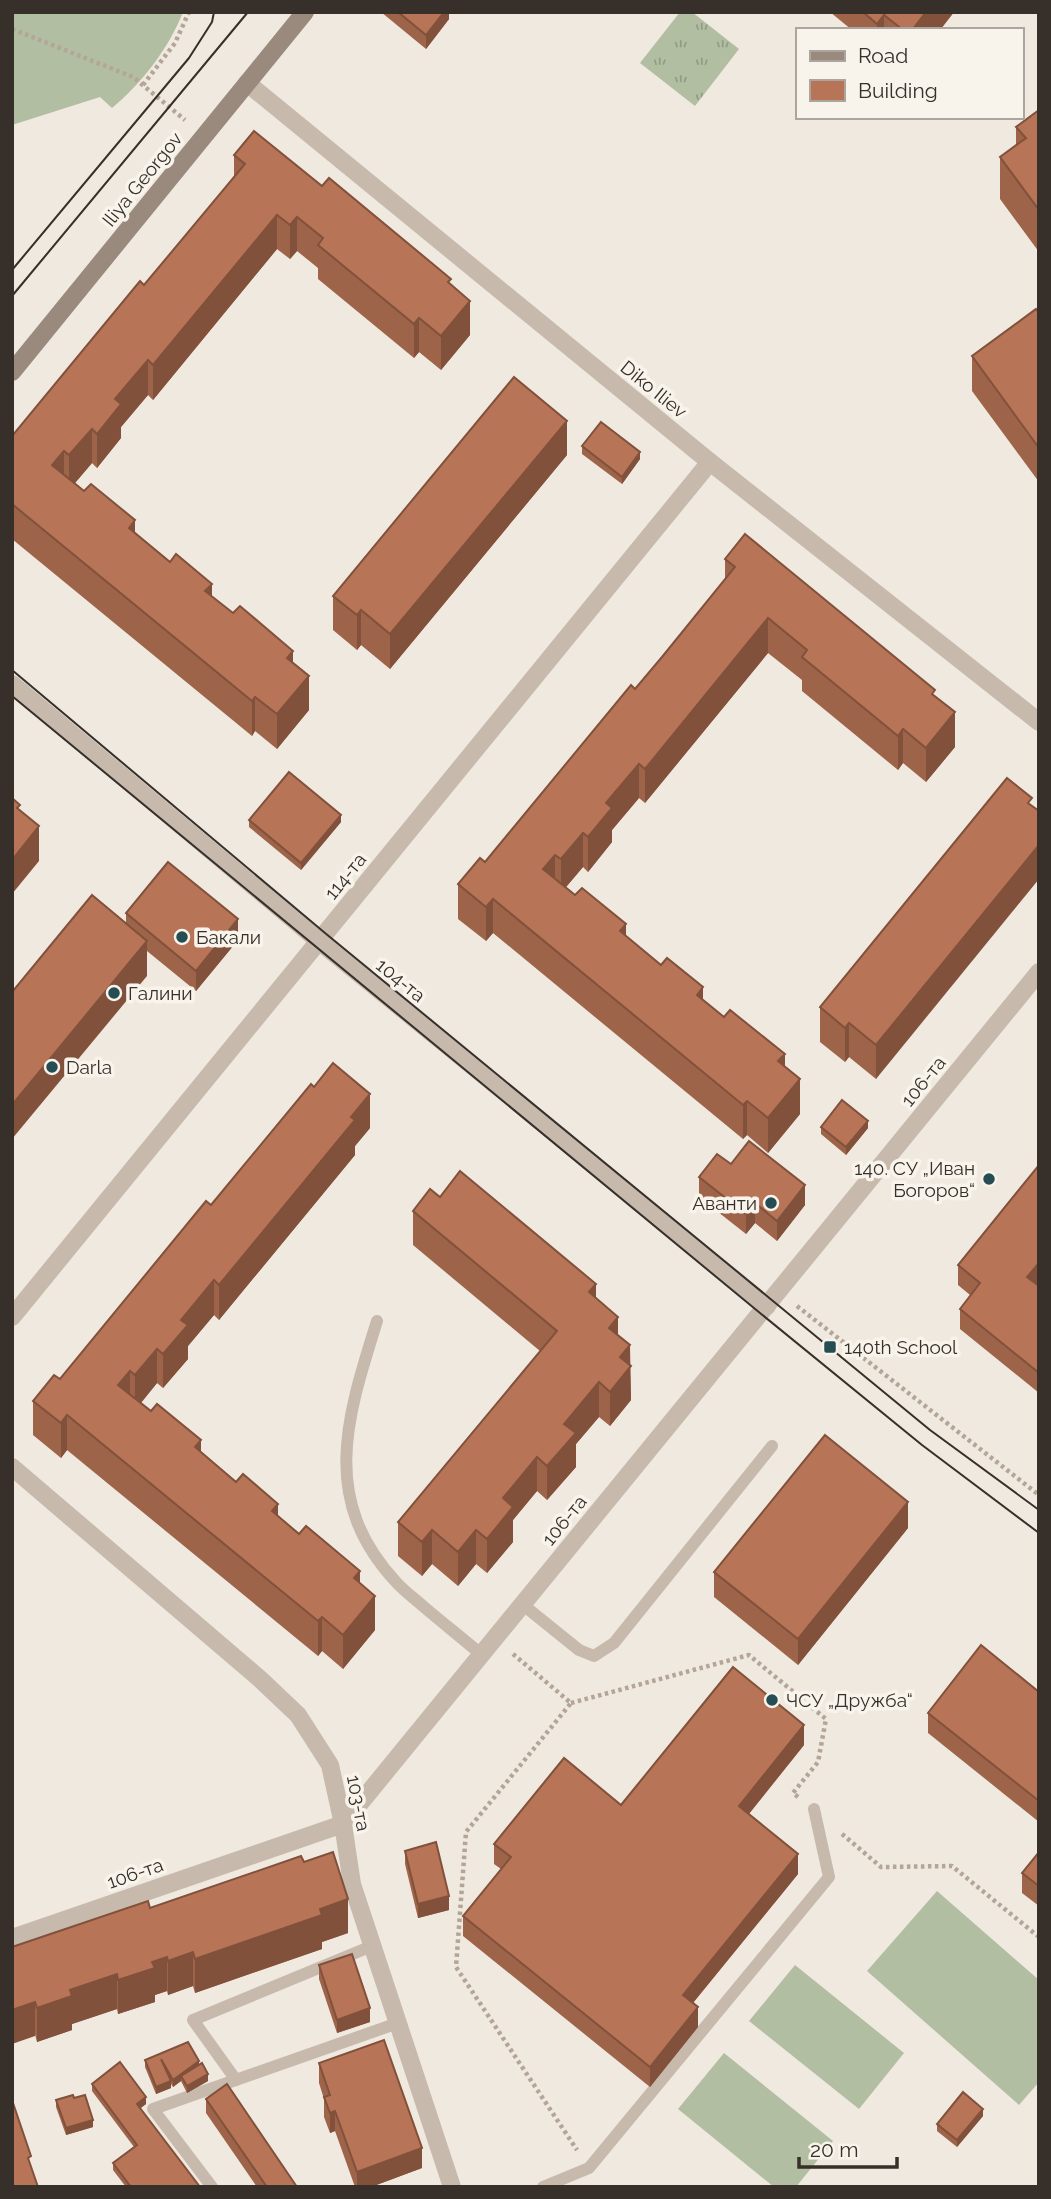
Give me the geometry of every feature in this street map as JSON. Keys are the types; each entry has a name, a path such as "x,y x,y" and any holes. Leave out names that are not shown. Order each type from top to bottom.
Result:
{"street":[{"name":"Iliya Georgov","path":"12,372 305,12"},
{"name":"Diko Iliev","path":"247,83 710,462 1039,722"},
{"name":"114-та","path":"12,1317 710,462"},
{"name":"104-та","path":"12,684 319,941 767,1306"},
{"name":"106-та","path":"12,1938 343,1824 1039,972"},
{"name":"103-та","path":"12,1467 260,1679 298,1715 330,1765 352,1884 452,2187"}],"lane":[{"path":"377,1321 354,1394 345,1454 350,1505 368,1548 397,1584 482,1655"},
{"path":"523,1605 579,1650 594,1656 614,1643 772,1446"},
{"path":"543,2187 589,2168 830,1877 814,1809"},
{"path":"236,2080 193,2020 372,1946"},
{"path":"212,2187 153,2109 398,2023"}],"path":[{"path":"143,85 175,43 189,12"},
{"path":"12,29 133,78 205,136"},
{"path":"820,1324 1039,1495"},
{"path":"589,2168 456,1967 466,1832 571,1703 749,1655 826,1719 818,1762 793,1793 881,1867 952,1866 1039,1937"},
{"path":"531,1669 571,1703"}],"green space":[{"path":"12,12 183,12 154,64 134,88 112,108 100,97 12,125"},
{"path":"680,12 692,12 739,49 695,106 640,63"},
{"path":"937,1891 1039,1980 1039,2082 1019,2105 867,1971"},
{"path":"795,1965 904,2053 859,2109 749,2021"},
{"path":"724,2053 833,2141 796,2187 774,2187 678,2109"}],"building":[{"path":"398,12 444,12 426,35"},
{"path":"863,12 926,12 914,28 900,28 884,15 877,24"},
{"path":"1039,110 1039,210 1000,157 1026,138 1016,127"},
{"path":"254,131 322,186 329,178 451,279 448,282 470,301 441,336 419,318 414,324 318,245 323,238 297,217 290,225 277,215 153,365 148,360 115,399 121,404 97,434 92,429 69,455 64,451 52,465 84,491 91,484 135,520 129,528 170,562 176,554 212,584 205,591 233,613 240,606 293,651 287,658 309,676 277,714 255,697 252,701 12,504 12,436 140,281 144,285 245,164 234,155"},
{"path":"1036,309 1039,313 1039,448 972,356"},
{"path":"514,377 567,421 390,634 361,610 357,615 333,596"},
{"path":"601,422 640,452 622,477 582,446"},
{"path":"745,534 935,690 932,694 955,712 926,748 903,729 898,736 802,657 807,650 768,618 645,769 639,764 606,803 612,808 588,837 583,833 561,859 555,855 543,869 575,895 582,888 626,924 620,931 661,965 667,958 703,987 697,995 724,1017 730,1010 785,1054 778,1061 800,1079 768,1118 747,1101 743,1105 493,899 486,907 458,884 480,858 485,862 631,685 635,689 662,657 735,567 725,559"},
{"path":"289,772 341,815 301,863 249,820"},
{"path":"1007,778 1032,798 1028,803 1039,811 1039,845 876,1045 849,1023 845,1028 820,1007"},
{"path":"12,798 20,805 17,808 39,826 12,860"},
{"name":"Бакали","path":"168,862 238,919 196,971 126,913"},
{"path":"92,895 147,941 12,1105 12,992"},
{"path":"333,1063 370,1094 351,1117 355,1120 219,1285 214,1280 181,1320 188,1325 163,1354 157,1349 135,1375 130,1371 118,1385 151,1411 157,1404 201,1440 195,1447 236,1482 243,1474 278,1504 272,1511 299,1534 306,1526 360,1571 354,1578 375,1596 343,1635 322,1617 318,1621 67,1415 61,1423 33,1401 54,1375 60,1379 206,1201 211,1205 311,1084 314,1087"},
{"path":"842,1100 868,1121 846,1147 821,1127"},
{"path":"749,1141 805,1185 777,1221 755,1203 746,1214 699,1177 717,1154 731,1164"},
{"path":"1039,1165 1039,1263 1027,1277 1039,1286 1039,1373 960,1309 980,1283 958,1265"},
{"path":"460,1171 596,1284 589,1292 618,1317 609,1328 630,1345 620,1357 631,1366 610,1392 599,1382 564,1424 576,1433 547,1466 537,1457 503,1498 513,1507 487,1539 476,1530 458,1552 432,1530 422,1542 398,1522 557,1331 413,1211 430,1189 440,1197"},
{"path":"825,1435 908,1502 798,1639 714,1572"},
{"path":"981,1645 1039,1692 1039,1801 928,1713"},
{"path":"733,1667 804,1725 739,1806 798,1854 683,1995 698,2007 650,2067 463,1916 511,1857 494,1844 564,1758 621,1805"},
{"path":"436,1842 449,1896 418,1904 405,1851"},
{"path":"333,1852 348,1899 320,1909 322,1915 195,1959 193,1952 168,1961 167,1957 152,1962 155,1968 118,1980 117,1974 70,1990 72,1996 37,2008 35,2002 12,2010 12,1947 148,1901 150,1908 301,1856 304,1862"},
{"path":"1039,1852 1039,1886 1022,1873"},
{"path":"352,1954 370,2008 337,2020 319,1965"},
{"path":"384,2040 422,2148 357,2172 335,2111 330,2113 324,2097 330,2095 319,2063"},
{"path":"188,2042 199,2061 173,2080 161,2059 171,2081 156,2087 145,2060"},
{"path":"120,2062 146,2097 137,2104 200,2187 131,2187 113,2163 137,2145 92,2084"},
{"path":"202,2063 208,2074 187,2086 181,2076"},
{"path":"227,2084 297,2187 267,2187 206,2099"},
{"path":"963,2092 983,2109 957,2140 937,2124"},
{"path":"73,2095 74,2098 85,2095 93,2120 66,2128 56,2100"},
{"path":"12,2100 31,2156 28,2158 38,2187 12,2187"}],"tram line":[{"path":"12,270 189,58 212,22 214,12"},
{"path":"12,296 248,12"},
{"path":"12,670 325,933 930,1430 1039,1510"},
{"path":"12,696 760,1313 922,1445 1039,1533"}],"place":[{"name":"Бакали","path":"182,937"},
{"name":"Галини","path":"114,993"},
{"name":"Darla","path":"52,1067"},
{"name":"140. СУ „Иван Богоров“","path":"989,1179"},
{"name":"Аванти","path":"771,1203"},
{"name":"140th School","path":"830,1347"},
{"name":"ЧСУ „Дружба“","path":"772,1700"}]}
